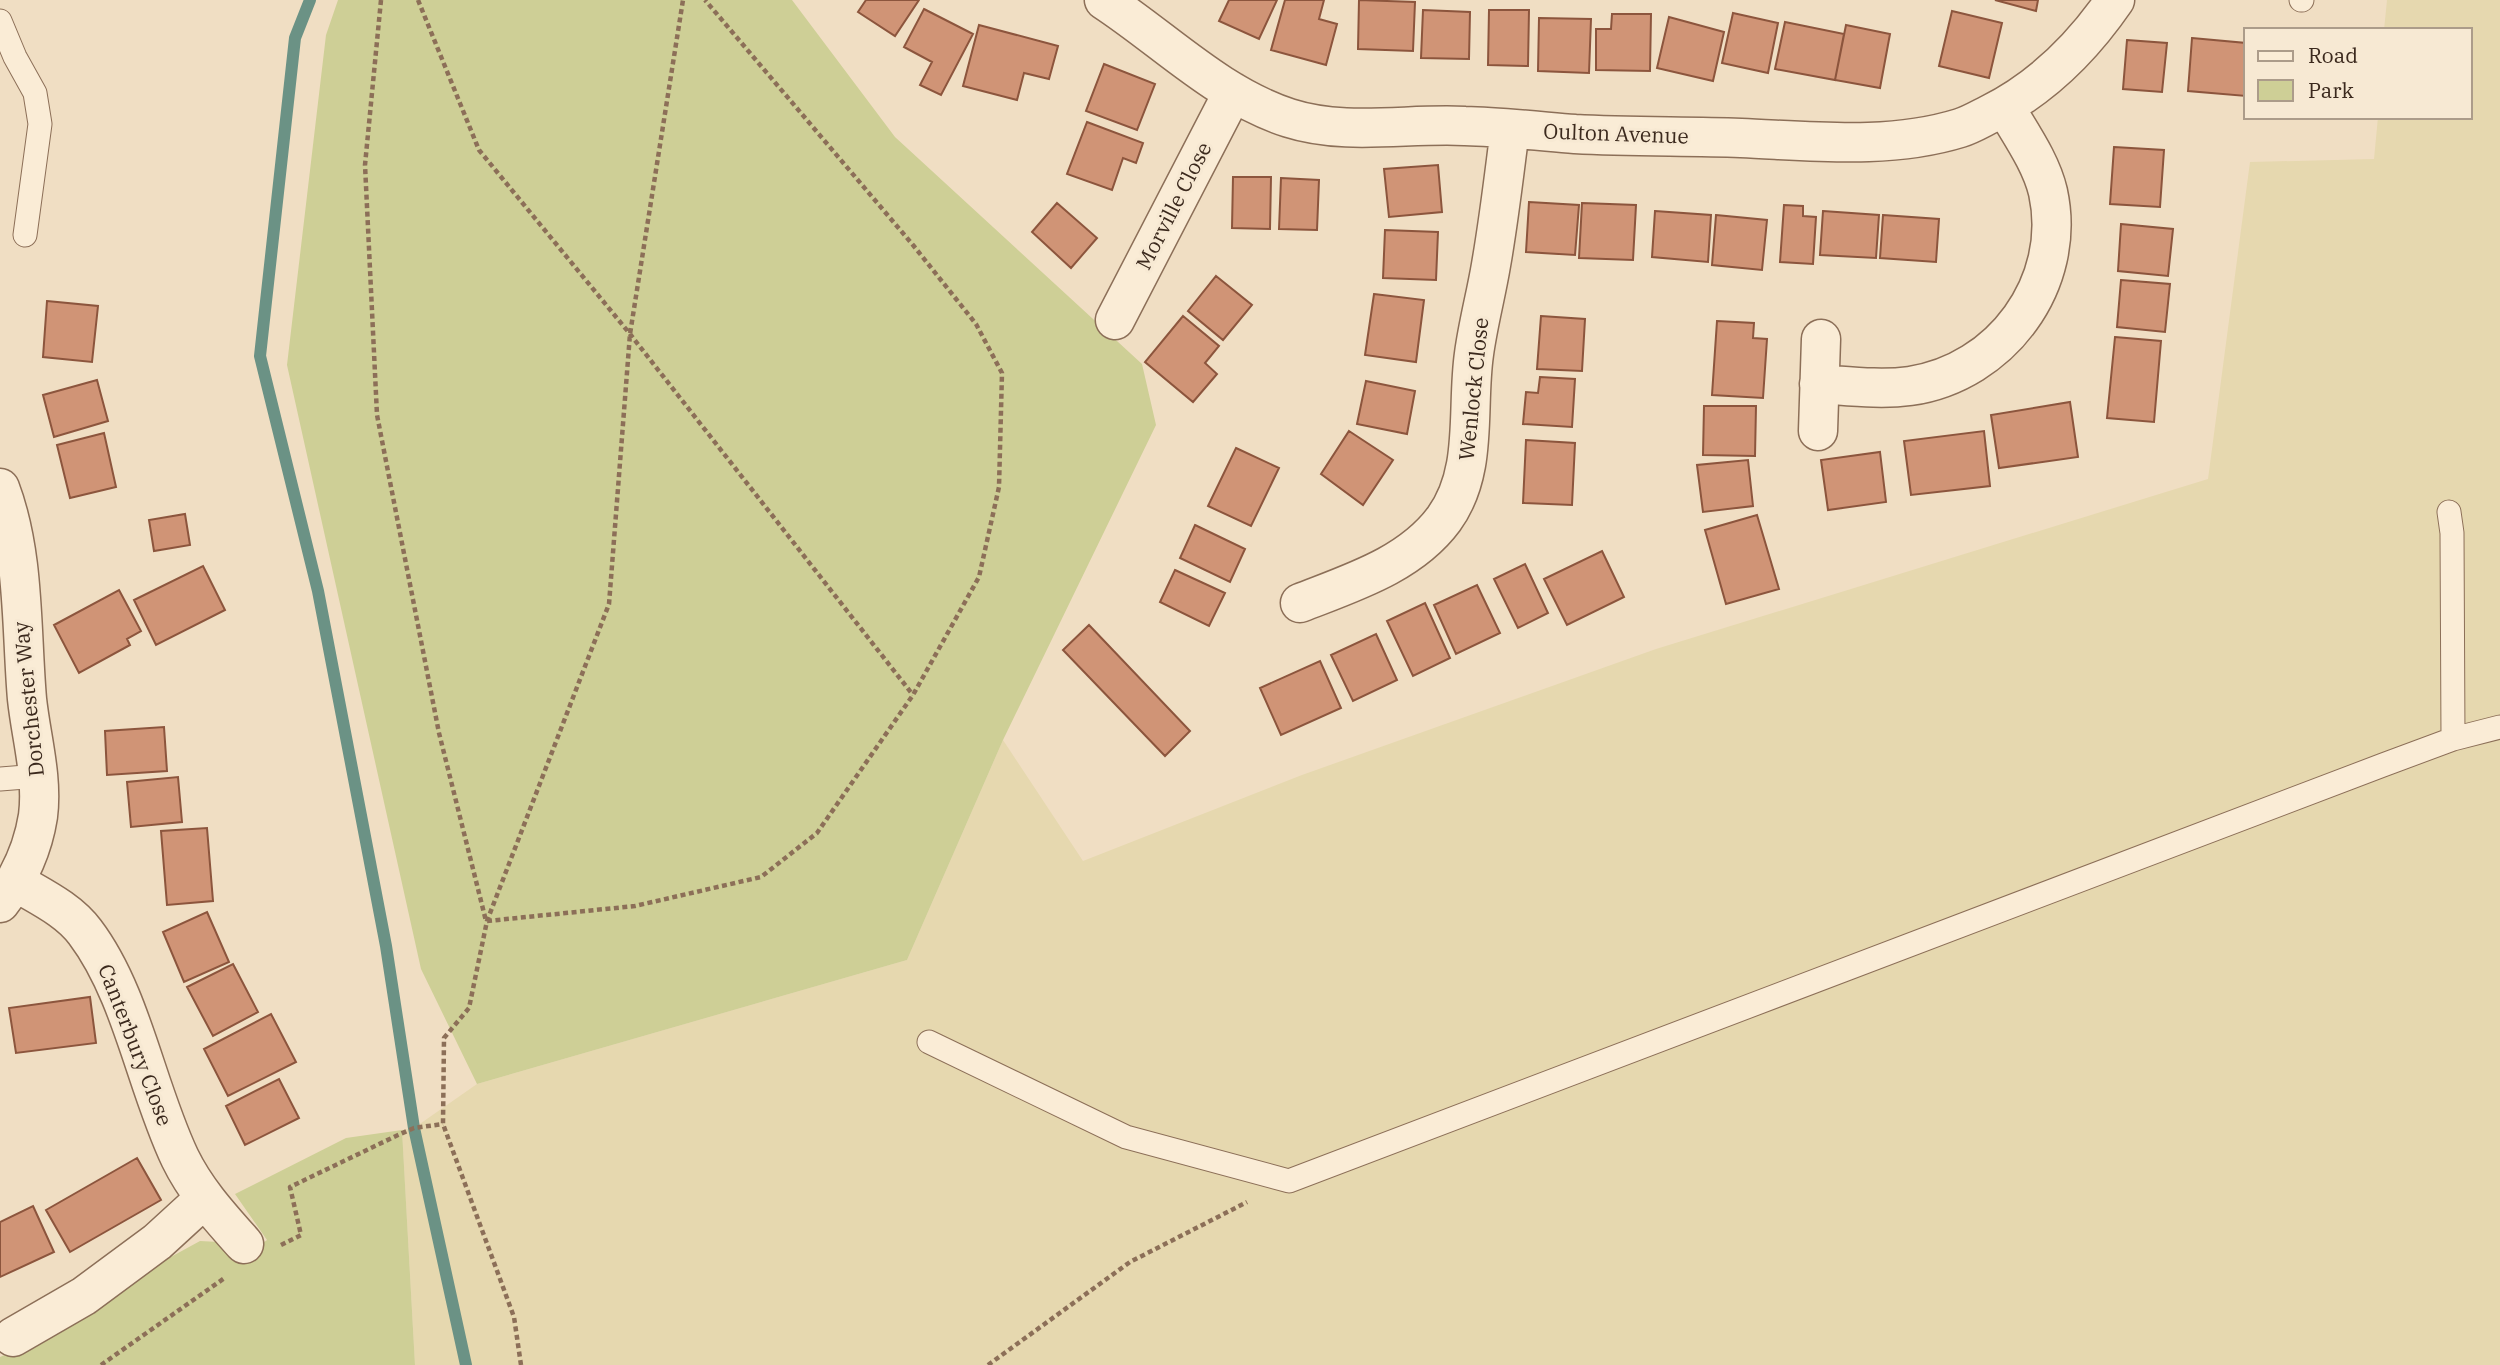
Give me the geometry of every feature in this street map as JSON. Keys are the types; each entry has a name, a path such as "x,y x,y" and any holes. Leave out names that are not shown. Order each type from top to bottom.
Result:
{"street":[{"name":"Oulton Avenue","path":"1104,0 1233,92 1257,107 1292,120 1332,127 1431,124 1577,134 1836,142 1908,140 1962,128 2004,107 2046,78 2081,45 2115,0"},
{"name":"Morville Close","path":"1115,320 1233,92"},
{"path":"1819,384 1910,386 1945,377 1971,366 1999,346 2022,319 2039,288 2049,254 2053,224 2048,190 2035,159 2004,107"},
{"name":"Wenlock Close","path":"1300,603 1377,572 1425,540 1445,518 1465,477 1469,452 1470,385 1474,351 1497,226 1510,129"},
{"path":"1818,431 1821,339"},
{"name":"Dorchester Way","path":"0,488 10,516 16,552 27,701 38,776 38,814 33,841 8,892"},
{"name":"Canterbury Close","path":"8,892 57,906 84,930 112,977 163,1119 181,1160 204,1199 248,1252"},
{"path":"13,1337 84,1296 157,1242 204,1199"}],"lane":[{"path":"0,21 15,57 35,93 40,124 25,235"},
{"path":"2449,512 2452,533 2453,739"},
{"path":"929,1042 1126,1137 1289,1181 2453,739 2500,727"},
{"path":"0,779 38,776"}],"path":[{"path":"381,0 365,165 377,415 439,733 486,921"},
{"path":"418,0 479,150 630,334 913,695"},
{"path":"521,1365 514,1317 443,1124 444,1038 469,1008 486,921 609,604 630,334 683,0"},
{"path":"486,921 635,906 761,877 817,833 913,695 979,577 999,487 1002,373 976,324 913,245 705,0"},
{"path":"101,1365 248,1252 301,1235 290,1187 414,1128 443,1124"},
{"path":"988,1365 1130,1262 1289,1181"}],"shaded area":[{"path":"2387,0 2500,0 2500,1365 415,1365 402,1130 414,1128 477,1084 907,960 1003,740 1083,861 1302,775 1656,649 2208,479 2250,162 2374,159 2378,119 2472,119 2472,28 2384,28"}],"green space":[{"path":"338,0 792,0 895,137 1142,364 1156,425 1003,740 907,960 477,1084 421,969 287,365 326,35"},
{"path":"402,1130 415,1365 0,1365 0,1357 57,1332 158,1264 200,1241 219,1242 242,1258 267,1240 235,1194 346,1138"}],"building":[{"path":"866,0 919,0 895,36 858,12"},
{"path":"1229,0 1277,0 1259,39 1219,21"},
{"path":"1285,0 1324,0 1319,19 1337,24 1326,65 1271,50"},
{"path":"1359,0 1415,2 1413,51 1358,49"},
{"path":"1995,0 2038,0 2036,11"},
{"path":"924,9 973,34 941,95 920,85 932,62 904,47"},
{"path":"1423,10 1470,12 1469,59 1421,58"},
{"path":"1489,10 1529,10 1528,66 1488,65"},
{"path":"1952,11 2002,23 1989,78 1939,66"},
{"path":"1733,13 1778,23 1768,73 1722,63"},
{"path":"1612,14 1651,14 1650,71 1596,70 1596,29 1611,29"},
{"path":"1669,17 1724,32 1713,81 1657,68"},
{"path":"1539,18 1591,19 1589,73 1538,71"},
{"path":"1785,22 1844,34 1835,80 1775,69"},
{"path":"979,25 1058,46 1049,79 1024,73 1017,100 963,86"},
{"path":"1846,25 1890,34 1880,88 1835,80"},
{"path":"2192,38 2244,43 2244,96 2188,91"},
{"path":"2127,40 2167,43 2162,92 2123,89"},
{"path":"1104,64 1155,84 1137,130 1086,111"},
{"path":"1087,122 1143,143 1136,163 1123,158 1112,190 1067,174"},
{"path":"2114,147 2164,150 2160,207 2110,204"},
{"path":"1438,165 1442,212 1389,217 1384,169"},
{"path":"1233,177 1271,177 1270,229 1232,228"},
{"path":"1281,178 1319,180 1317,230 1279,229"},
{"path":"1529,202 1579,205 1575,255 1526,252"},
{"path":"1057,203 1097,238 1071,268 1032,232"},
{"path":"1582,203 1636,205 1633,260 1579,258"},
{"path":"1784,205 1803,206 1803,216 1816,217 1813,264 1780,262"},
{"path":"1655,211 1711,215 1708,262 1652,257"},
{"path":"1823,211 1879,215 1876,258 1820,255"},
{"path":"1716,215 1767,220 1762,270 1712,265"},
{"path":"1883,215 1939,219 1936,262 1880,258"},
{"path":"2121,224 2173,229 2168,276 2118,271"},
{"path":"1385,230 1438,232 1436,280 1383,278"},
{"path":"1216,276 1252,305 1223,340 1188,311"},
{"path":"2121,280 2170,284 2165,332 2117,327"},
{"path":"1374,294 1424,300 1416,362 1365,355"},
{"path":"47,301 98,306 92,362 43,357"},
{"path":"1183,316 1219,346 1205,363 1217,374 1193,402 1145,362"},
{"path":"1541,316 1585,319 1582,371 1537,369"},
{"path":"1717,321 1754,323 1753,338 1767,339 1763,398 1712,395"},
{"path":"2115,337 2161,341 2154,422 2107,418"},
{"path":"1540,377 1575,379 1572,427 1523,424 1526,392 1538,393"},
{"path":"97,380 108,421 54,437 43,395"},
{"path":"1366,381 1415,391 1407,434 1357,424"},
{"path":"2070,402 2078,457 1999,468 1991,415"},
{"path":"1704,406 1756,406 1755,456 1703,455"},
{"path":"1349,431 1393,460 1363,505 1321,474"},
{"path":"1984,431 1990,486 1911,495 1904,441"},
{"path":"104,433 116,487 70,498 57,445"},
{"path":"1526,440 1575,443 1572,505 1523,503"},
{"path":"1236,448 1279,468 1251,526 1208,506"},
{"path":"1880,452 1886,502 1828,510 1821,460"},
{"path":"1748,460 1753,506 1703,512 1697,465"},
{"path":"185,514 190,545 154,551 149,520"},
{"path":"1757,515 1779,589 1726,604 1705,530"},
{"path":"1195,525 1245,549 1230,582 1180,558"},
{"path":"1602,551 1624,597 1567,625 1544,579"},
{"path":"1525,564 1548,613 1518,628 1494,579"},
{"path":"203,566 225,610 156,645 134,600"},
{"path":"1175,570 1225,593 1209,626 1160,602"},
{"path":"1477,585 1500,633 1456,654 1434,605"},
{"path":"119,590 141,631 127,639 130,645 79,673 54,625"},
{"path":"1425,603 1450,658 1413,676 1387,621"},
{"path":"1089,625 1190,731 1165,756 1063,650"},
{"path":"1376,634 1397,680 1353,701 1331,655"},
{"path":"1320,661 1341,708 1281,735 1260,688"},
{"path":"164,727 167,771 107,775 105,731"},
{"path":"178,777 182,822 131,827 127,782"},
{"path":"207,828 213,901 167,905 161,831"},
{"path":"207,912 229,962 184,982 163,932"},
{"path":"233,964 258,1012 213,1036 187,987"},
{"path":"90,997 96,1043 16,1053 9,1008"},
{"path":"271,1014 296,1062 228,1096 204,1049"},
{"path":"279,1079 299,1118 245,1145 226,1106"},
{"path":"137,1158 161,1200 70,1252 46,1210"},
{"path":"33,1206 54,1252 0,1277 0,1222"}],"waterway":[{"path":"310,0 295,38 260,356 318,591 386,946 414,1128 466,1365"}]}
